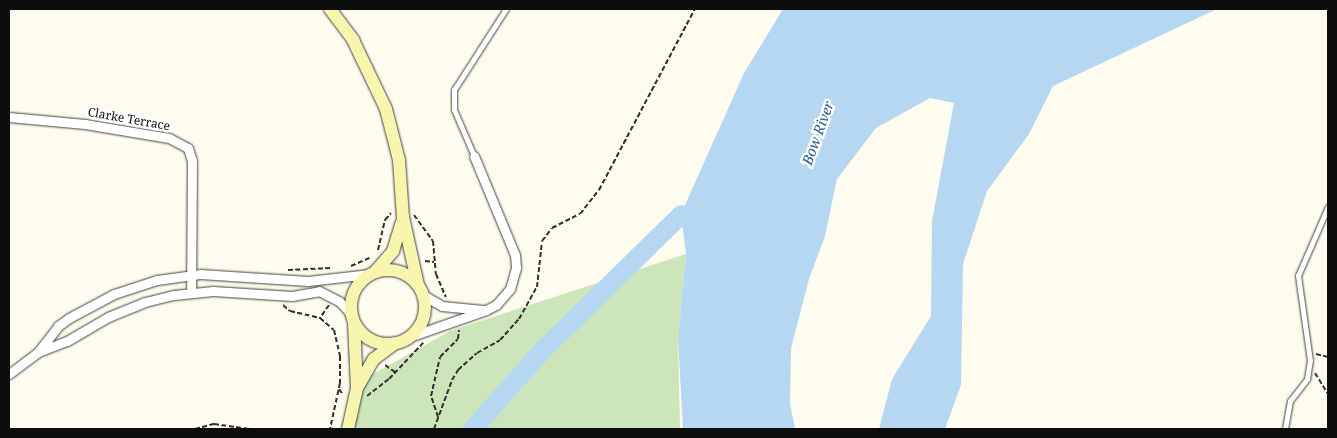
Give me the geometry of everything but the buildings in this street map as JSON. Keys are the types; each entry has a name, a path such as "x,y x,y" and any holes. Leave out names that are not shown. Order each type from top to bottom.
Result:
{"main road":[{"path":"330,9 353,40 382,97 397,152 403,217 420,290 423,318 409,337 395,343 374,359 357,388"},
{"path":"348,429 357,388 353,318 354,292 393,251 403,217"},
{"path":"373,273 399,272 420,290"},
{"path":"353,318 370,340 395,343"}],"street":[{"name":"Clarke Terrace","path":"9,117 85,124 182,143 188,148 192,161 191,293"},
{"path":"409,337 486,310 496,305 510,289 516,262 474,156"},
{"path":"9,374 38,352 58,326 101,300 143,284 191,275 234,274 308,281 373,273"},
{"path":"420,290 442,306 486,310"},
{"path":"38,352 67,341 123,310 162,297 191,293 292,296 319,292 339,301 353,318"}],"lane":[{"path":"474,156 454,110 454,90 506,9"},
{"path":"1284,429 1290,401 1307,379 1309,365 1298,276 1328,207"}],"path":[{"path":"434,429 458,370 477,353 500,340 520,319 537,287 542,241 552,228 580,214 598,190 695,9"},
{"path":"402,200 431,238 438,282 446,295 444,301"},
{"path":"347,266 360,264 375,255 382,240 385,220"},
{"path":"419,258 434,262"},
{"path":"291,268 333,268 334,274"},
{"path":"320,318 331,302"},
{"path":"290,311 320,318 334,330 340,346 340,383 330,429"},
{"path":"438,417 431,396 440,357 460,336 459,329 452,331"},
{"path":"353,408 395,372 423,342"},
{"path":"1308,352 1328,357"},
{"path":"380,362 395,372"},
{"path":"1309,365 1328,394"},
{"path":"195,429 220,424 250,429"}],"green space":[{"path":"686,254 678,338 680,429 353,429 363,380 450,331"}],"water":[{"name":"Bow River","path":"783,9 1217,9 1053,86 1029,134 987,191 963,264 961,385 945,429 879,429 892,379 931,316 932,221 954,103 930,98 876,128 837,179 825,236 809,279 791,348 790,403 795,429 683,429 678,338 686,254 681,214 744,73"}],"waterway":[{"path":"472,429 542,350 681,214"}]}
